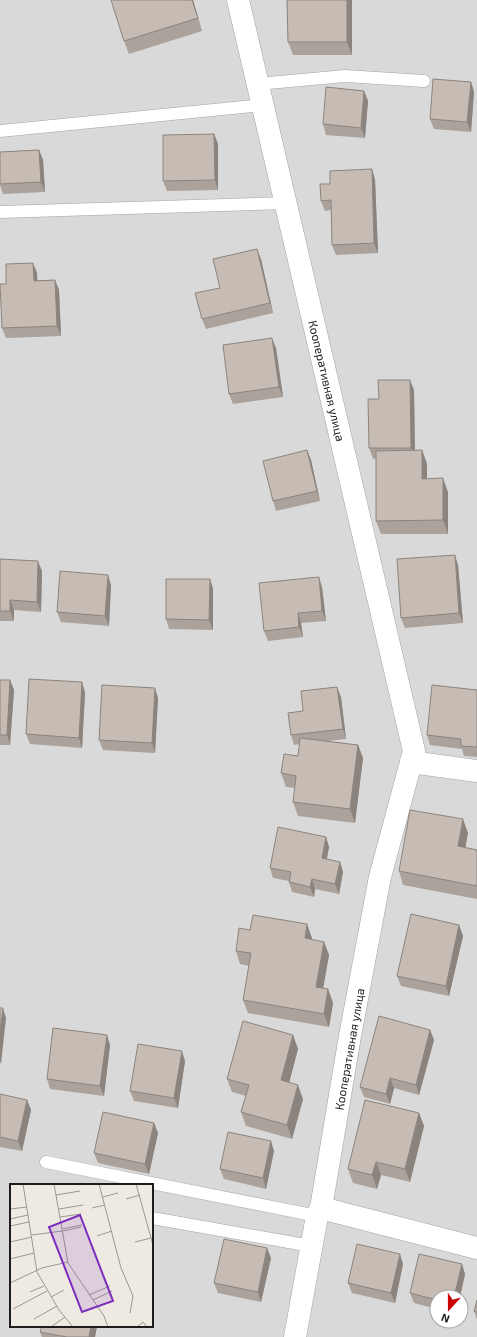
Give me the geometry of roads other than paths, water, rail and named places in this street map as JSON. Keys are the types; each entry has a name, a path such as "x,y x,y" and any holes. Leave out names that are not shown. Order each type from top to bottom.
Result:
{"street":[{"name":"Кооперативная улица","path":"238,0 414,751 380,877 295,1337"},
{"path":"410,762 477,771"},
{"path":"319,1212 477,1248"}],"lane":[{"path":"258,84 345,76 424,81"},
{"path":"0,132 262,105"},
{"path":"0,212 286,203"},
{"path":"46,1162 319,1212"},
{"path":"153,1218 312,1246"}]}
